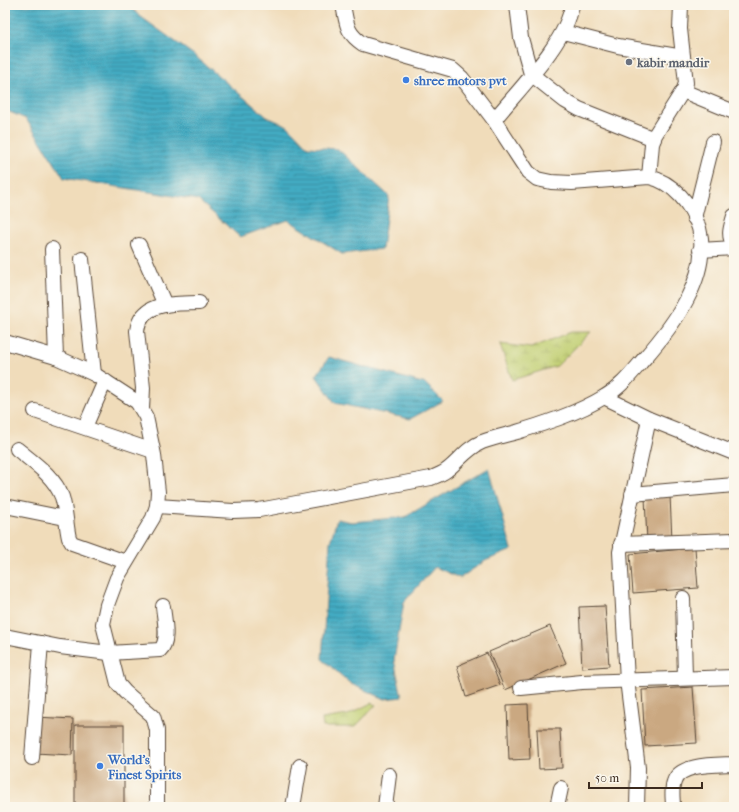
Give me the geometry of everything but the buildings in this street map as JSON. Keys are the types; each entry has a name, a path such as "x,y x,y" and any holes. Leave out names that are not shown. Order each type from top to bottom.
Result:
{"street":[{"path":"157,506 233,511 259,510 431,478 446,471 466,452 483,442 569,414 604,397 622,385 664,336 688,298 698,271 701,237 688,204 679,193 657,179 649,177 572,183 551,182 537,179 528,172 494,120 462,78 453,70 363,44 355,39 348,31 343,5"},
{"path":"517,5 521,38 531,74 565,101 579,109 654,139"},
{"path":"494,120 548,54 563,32 572,5"},
{"path":"649,177 654,139 683,91 686,83 680,29 681,5"},
{"path":"563,32 618,46 683,57"},
{"path":"683,91 734,112"},
{"path":"694,218 713,142"},
{"path":"734,216 729,233 730,239 734,245"},
{"path":"139,245 165,305"},
{"path":"700,250 734,248"},
{"path":"52,249 56,358"},
{"path":"82,259 100,378 85,426"},
{"path":"142,409 144,388 138,322 147,310 165,305 199,303"},
{"path":"5,342 56,358 100,378 137,402 146,417 153,451 158,492 157,506 153,518 117,578 106,605 103,624 109,653 118,684 153,716 157,730 156,807"},
{"path":"604,397 649,419 734,453"},
{"path":"35,411 85,426 153,451"},
{"path":"637,807 638,768 627,680 621,544 649,419"},
{"path":"17,449 48,475 58,488 62,499 69,538 72,543 126,562"},
{"path":"632,494 734,485"},
{"path":"5,506 65,518"},
{"path":"621,544 734,540"},
{"path":"683,598 685,678"},
{"path":"5,636 109,653 160,650 164,646 165,640 163,606"},
{"path":"32,758 41,643"},
{"path":"521,688 582,682 734,676"},
{"path":"673,807 673,783 677,776 687,769 734,764"},
{"path":"293,807 300,766"},
{"path":"385,807 389,776"},
{"path":"557,807 561,788"}],"green space":[{"path":"571,332 591,332 557,366 512,380 500,344 531,348"},
{"path":"371,703 376,705 355,727 323,727 322,719 348,715"}],"water":[{"path":"5,5 131,5 137,14 194,55 267,117 288,126 308,147 338,149 389,196 382,249 342,254 288,220 240,237 198,200 64,178 26,119 5,110"},
{"path":"329,357 426,384 443,401 410,419 335,403 316,376"},
{"path":"489,468 512,550 485,561 460,578 435,567 404,602 394,660 402,697 385,699 351,684 322,659 330,542 337,519 352,522 405,517"}],"place":[{"name":"kabir mandir","path":"629,62"},
{"name":"shree motors pvt","path":"406,80"},
{"name":"World's Finest Spirits","path":"100,766"}]}
